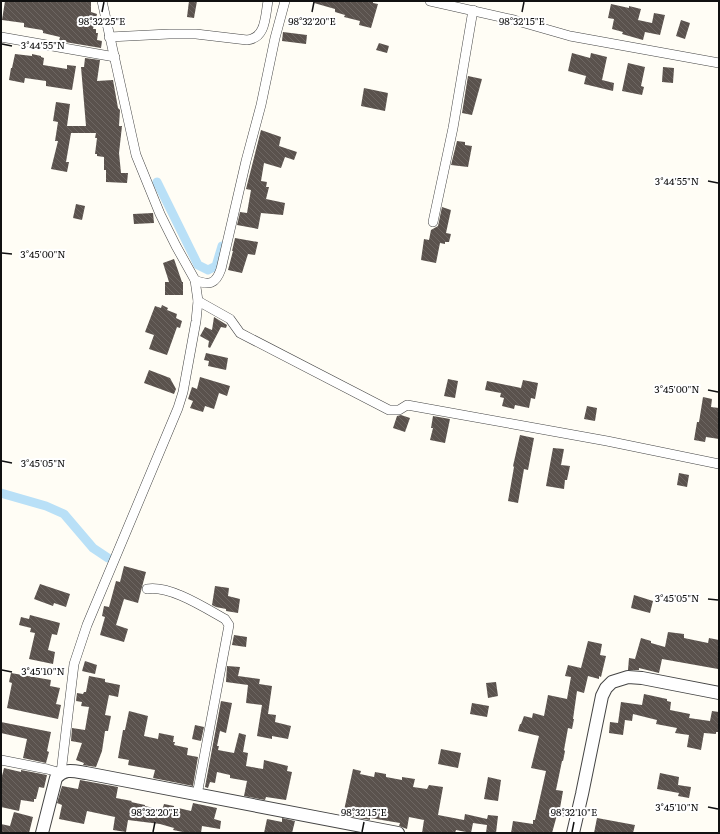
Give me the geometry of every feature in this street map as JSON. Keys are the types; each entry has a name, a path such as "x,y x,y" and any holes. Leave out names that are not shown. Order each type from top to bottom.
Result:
{"street":[{"path":"42,833 56,778 60,773 74,664 87,625 178,408 185,385 198,302 195,280 160,214 136,154 102,1"},
{"path":"109,37 196,34 247,40 254,39 260,34 263,26 268,1"},
{"path":"195,280 204,284 212,282 218,278 221,269 285,1"},
{"path":"430,1 514,20 570,36 719,63"},
{"path":"433,222 453,128 473,10"},
{"path":"1,37 115,57"},
{"path":"198,302 230,319 240,333 389,410 399,410 407,405 607,441 719,464"},
{"path":"147,589 153,588 174,593 225,619 228,625 198,795"},
{"path":"573,833 602,696 606,688 612,682 628,677 642,678 719,693"},
{"path":"1,760 60,773 66,771 86,773 398,833"}],"building":[{"path":"5,1 91,1 91,12 97,14 93,29 96,29 96,33 98,33 97,40 102,41 101,48 59,41 60,37 43,33 42,30 24,27 24,23 2,20"},
{"path":"189,1 197,1 194,18 187,17"},
{"path":"314,1 373,1 373,3 378,4 371,28 359,25 360,21 344,17 345,15 335,12 335,9 314,3"},
{"path":"611,4 641,9 638,20 652,23 654,13 665,15 660,35 645,32 643,40 622,34 623,32 612,29 614,19 608,18"},
{"path":"681,20 690,23 685,39 676,36"},
{"path":"283,32 307,35 306,44 282,41"},
{"path":"379,43 389,46 387,53 376,50"},
{"path":"572,53 590,58 591,53 607,57 602,80 614,83 613,91 584,84 586,76 568,71"},
{"path":"15,54 32,56 32,54 41,56 44,58 43,65 67,69 67,65 76,66 72,90 46,86 46,81 25,78 24,83 9,80"},
{"path":"85,58 100,60 97,81 113,80 118,108 120,110 119,126 122,126 119,153 121,173 128,173 127,183 106,182 104,157 97,156 97,154 95,154 97,138 95,138 96,133 71,133 66,162 69,162 67,172 51,169 58,141 55,141 58,122 53,121 56,102 70,104 67,126 86,126 81,67 84,67"},
{"path":"628,63 645,67 641,86 644,87 642,95 622,91"},
{"path":"663,67 674,68 673,83 662,82"},
{"path":"468,76 482,79 472,115 462,113"},
{"path":"364,88 388,93 385,111 361,106"},
{"path":"261,130 281,137 279,146 297,152 294,160 285,157 281,168 264,163 261,181 267,182 266,187 269,187 266,199 285,203 283,215 261,213 258,229 237,225 240,212 247,213 251,190 246,189"},
{"path":"457,141 465,142 465,145 472,146 468,167 451,165"},
{"path":"76,204 85,206 82,220 73,218"},
{"path":"442,207 451,210 446,233 451,234 449,242 445,242 445,244 440,243 436,263 421,260 424,239 429,240 431,230 438,226"},
{"path":"153,213 154,223 134,224 133,214"},
{"path":"235,238 258,242 255,255 248,254 242,273 228,270"},
{"path":"174,259 183,282 183,295 165,295 165,282 169,282 163,263"},
{"path":"162,305 168,308 167,310 177,314 176,318 182,321 180,328 177,327 167,355 149,349 154,335 145,332 155,306 161,308"},
{"path":"214,317 227,325 226,328 221,327 210,348 208,347 209,341 200,336 205,327 212,330"},
{"path":"206,353 228,358 226,370 208,366 209,361 204,360"},
{"path":"149,370 170,378 176,389 174,394 144,383"},
{"path":"200,377 230,386 227,396 219,393 214,409 205,406 203,412 190,408 193,401 188,399 192,387 197,389"},
{"path":"448,379 458,381 455,398 444,396"},
{"path":"523,380 538,383 535,399 531,398 529,408 515,405 514,409 502,406 504,398 500,397 501,393 485,390 487,381 521,388"},
{"path":"703,397 712,399 711,407 719,408 719,439 706,437 705,442 694,440 697,422 699,422"},
{"path":"587,406 597,408 595,421 584,419"},
{"path":"401,415 410,418 405,432 393,428 397,416"},
{"path":"433,416 450,419 445,443 430,440 433,428 431,428"},
{"path":"520,435 534,438 528,470 524,469 518,503 508,501 513,466"},
{"path":"553,448 564,449 561,465 570,466 567,480 565,480 564,489 546,486"},
{"path":"679,473 689,475 687,487 677,485"},
{"path":"124,566 146,572 138,603 124,599 116,625 128,629 124,642 100,635 105,617 102,616 104,606 109,607 116,581 120,582"},
{"path":"40,584 70,594 66,607 54,603 53,606 34,599"},
{"path":"215,586 229,588 228,596 240,599 238,613 226,611 226,609 212,605"},
{"path":"634,595 653,601 650,613 631,608"},
{"path":"30,615 60,623 57,635 52,634 48,650 55,652 53,664 29,659 35,633 30,632 31,628 19,625 21,617 29,619"},
{"path":"668,632 684,634 684,638 708,643 709,638 719,640 718,669 662,659 659,673 639,668 639,670 628,670 629,658 635,659 641,638 665,647"},
{"path":"234,635 247,637 246,647 232,645"},
{"path":"588,641 602,644 600,655 606,656 601,677 599,676 599,679 588,676 584,693 577,691 572,729 568,728 565,751 556,790 563,791 560,808 567,810 566,817 557,815 552,833 511,833 513,821 533,824 546,771 531,768 539,736 518,731 520,724 524,716 532,718 533,713 544,716 548,695 567,699 571,677 565,676 568,665 581,668"},
{"path":"85,661 97,665 95,674 82,671"},
{"path":"227,666 240,667 238,676 260,679 259,684 272,686 268,714 276,715 275,722 291,726 288,739 272,736 272,739 257,736 262,705 246,703 248,685 226,682"},
{"path":"11,673 51,680 50,686 60,688 56,704 61,705 58,719 7,708 12,683 9,682"},
{"path":"89,676 105,679 105,682 120,685 118,697 109,695 105,715 111,716 108,731 105,731 102,751 96,767 83,765 84,763 76,760 82,743 71,741 72,728 85,730 89,707 81,706 82,702 76,701 77,693 83,694 86,692"},
{"path":"496,682 498,696 488,698 486,683"},
{"path":"644,694 667,699 667,701 671,702 670,710 690,714 689,718 710,721 712,711 719,712 719,732 716,732 716,734 704,733 701,750 687,747 689,735 675,733 677,728 656,724 657,720 633,714 632,721 625,720 623,735 609,733 610,722 618,723 621,702 642,705"},
{"path":"221,701 232,703 226,733 220,731 217,746 219,746 218,750 234,753 239,733 246,735 243,752 248,753 246,766 263,769 264,760 288,766 287,771 292,772 286,800 266,797 265,800 244,796 247,781 230,778 230,775 217,772 215,783 210,782 208,788 205,787"},
{"path":"472,703 489,706 487,717 470,714"},
{"path":"129,711 148,716 144,736 158,739 159,733 174,736 174,745 188,748 187,755 198,757 193,786 153,778 155,770 128,765 129,760 118,758 123,730 125,730"},
{"path":"1,722 51,732 47,751 49,752 46,763 23,758 27,739 1,733"},
{"path":"195,725 204,727 201,741 192,739"},
{"path":"441,749 461,753 458,768 438,764"},
{"path":"4,768 21,772 21,770 47,775 44,788 39,787 34,802 21,800 19,811 1,807 1,780"},
{"path":"353,769 361,771 360,774 374,777 375,772 386,774 386,777 402,780 402,777 415,779 413,787 427,789 429,785 443,787 438,815 464,820 465,814 487,819 488,815 498,816 496,833 486,833 487,825 473,823 471,833 456,830 455,833 422,833 424,820 409,817 407,829 399,826 400,823 343,815"},
{"path":"660,773 679,777 678,785 691,787 689,798 678,796 679,793 657,789"},
{"path":"488,777 501,780 498,801 484,799"},
{"path":"80,780 118,787 116,798 162,810 164,804 191,811 193,803 217,808 214,819 221,821 220,829 202,826 201,833 188,833 173,830 174,828 160,824 128,820 126,832 113,830 115,817 87,811 84,824 59,819 62,805 57,803 62,786 78,789"},
{"path":"14,812 33,817 29,833 1,833 1,824 10,826"},
{"path":"282,818 295,821 292,833 264,833 267,819 282,822"},
{"path":"597,818 635,825 633,833 594,833"}],"waterway":[{"path":"157,182 198,265 208,270 216,266 222,246"},
{"path":"1,493 46,506 64,514 93,548 108,558"}]}
